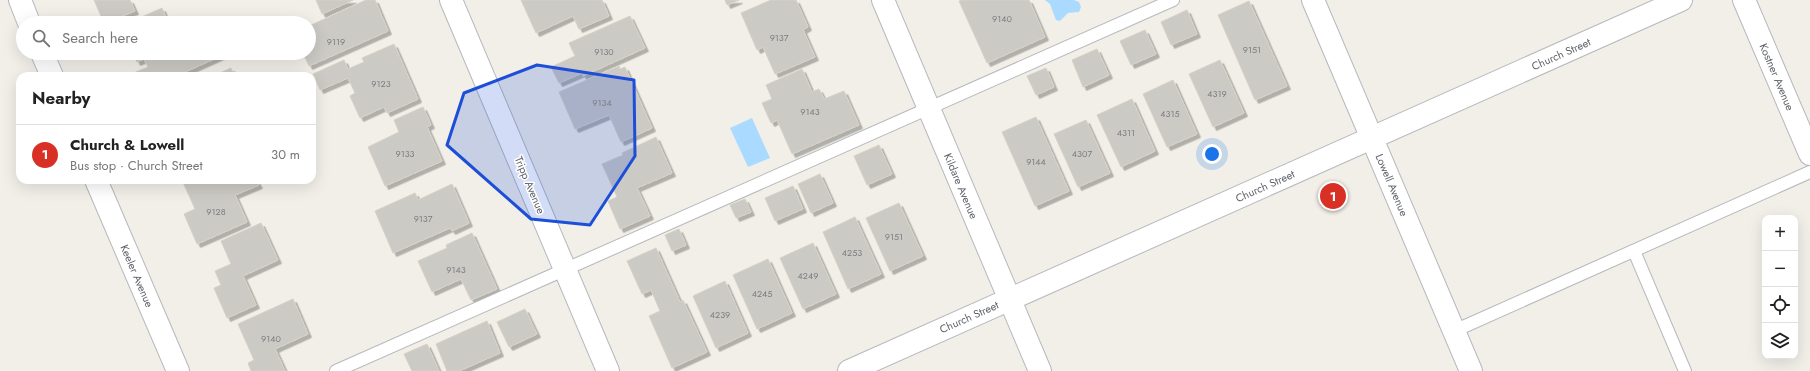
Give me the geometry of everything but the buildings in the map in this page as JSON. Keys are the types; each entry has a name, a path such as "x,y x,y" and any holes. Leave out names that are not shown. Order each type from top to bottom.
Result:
{"street":[{"path":"20,0 26,16"},
{"name":"Tripp Avenue","path":"451,0 608,371"},
{"name":"Kildare Avenue","path":"883,0 1040,371"},
{"name":"Lowell Avenue","path":"1313,0 1472,371"},
{"name":"Church Street","path":"849,371 1681,0"},
{"name":"Kostner Avenue","path":"1744,0 1810,154"},
{"path":"45,60 50,72"},
{"name":"Keeler Avenue","path":"98,184 178,371"}],"lane":[{"path":"336,371 1173,0"},
{"path":"1454,331 1810,172"},
{"path":"1634,251 1685,371"}],"highlighted area":[{"path":"537,65 634,80 635,156 590,225 531,219 447,145 464,93"}],"water":[{"path":"1045,0 1074,0 1079,2 1081,7 1079,12 1068,13 1060,21 1056,20 1050,4"},
{"path":"752,118 770,158 748,167 730,128"}],"place":[{"name":"Church & Lowell","path":"1333,196"}]}
